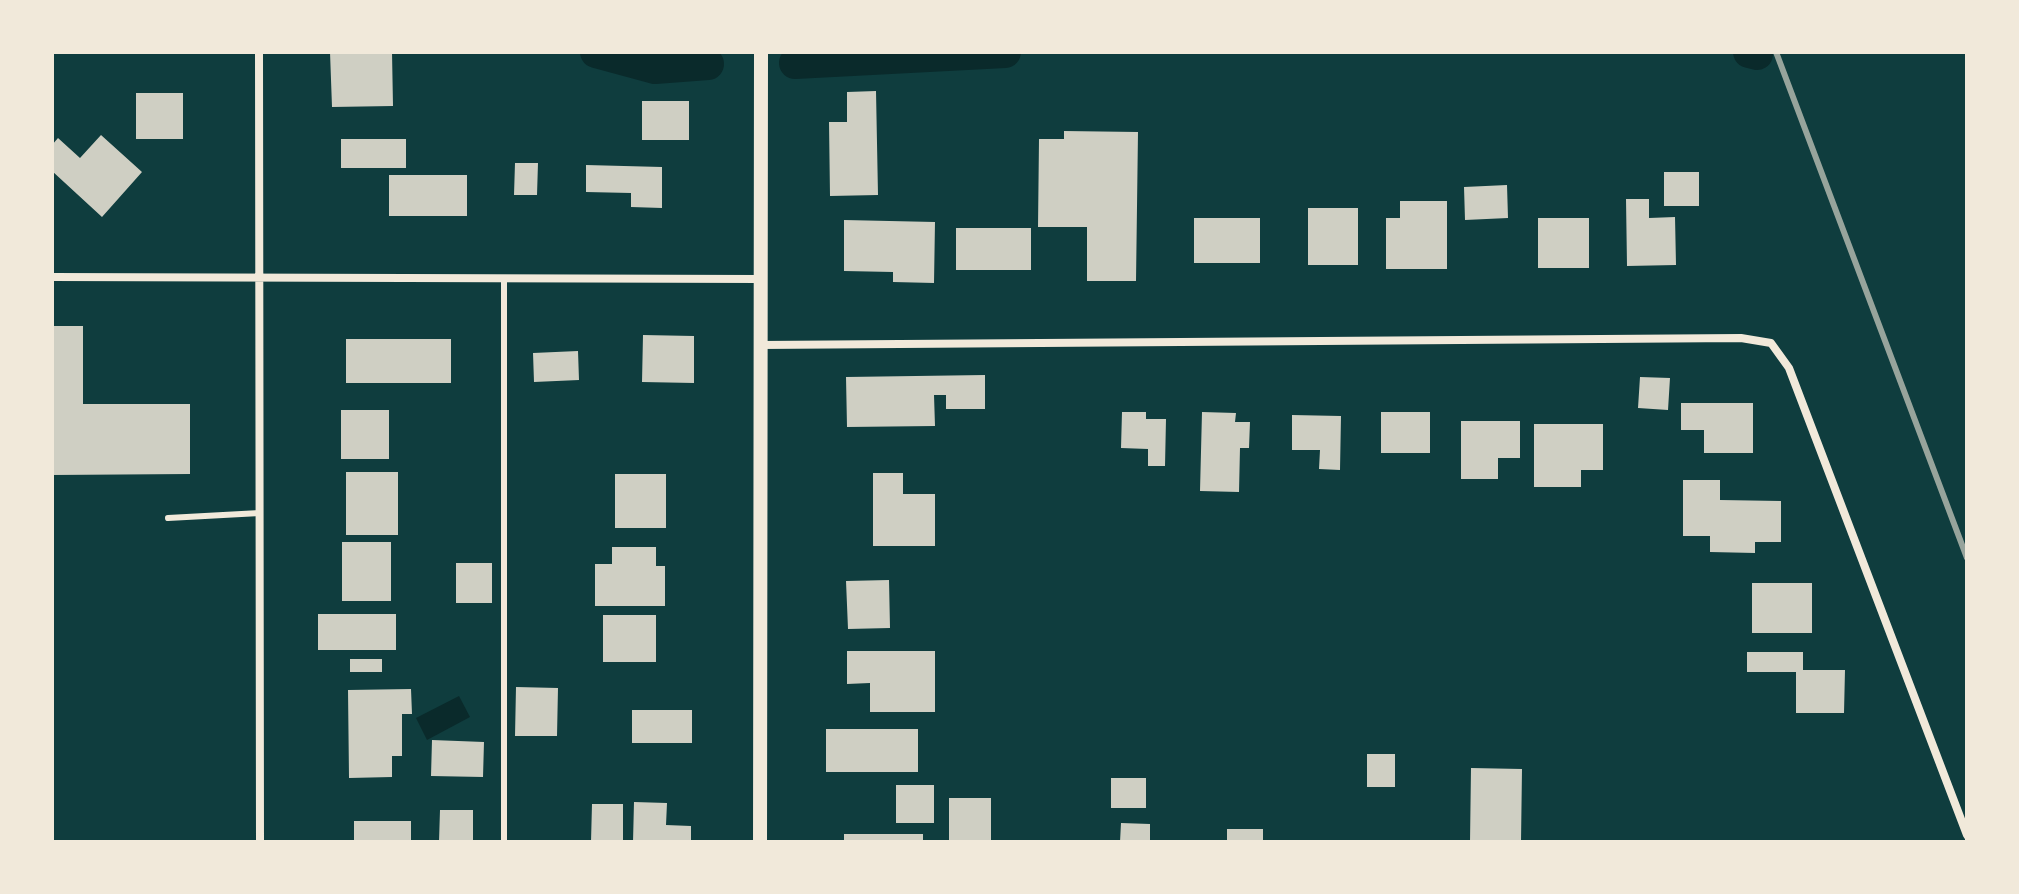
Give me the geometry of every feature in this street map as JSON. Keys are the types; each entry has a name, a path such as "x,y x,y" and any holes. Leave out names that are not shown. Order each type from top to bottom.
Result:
{"street":[{"path":"259,52 260,842"},
{"path":"760,842 761,52"},
{"path":"52,277 760,279"},
{"path":"760,345 1741,338 1771,343 1789,368 1967,835"}],"lane":[{"path":"504,278 504,842"},
{"path":"168,518 260,513"}],"water":[{"path":"459,696 470,717 427,740 416,718"}],"building":[{"path":"330,52 392,52 393,106 332,107"},
{"path":"876,91 878,195 830,196 829,122 847,122 847,92"},
{"path":"136,93 183,93 183,139 136,139"},
{"path":"642,101 689,101 689,140 642,140"},
{"path":"1064,131 1138,132 1136,281 1087,281 1087,227 1038,227 1039,139 1064,139"},
{"path":"101,135 142,172 102,217 52,171 52,145 58,138 80,158"},
{"path":"341,139 406,139 406,168 341,168"},
{"path":"515,163 538,163 537,195 514,195"},
{"path":"586,165 662,167 662,208 631,207 631,193 586,192"},
{"path":"1664,172 1699,172 1699,206 1664,206"},
{"path":"389,175 467,175 467,216 389,216"},
{"path":"1507,185 1508,218 1465,220 1464,187"},
{"path":"1626,199 1649,199 1649,218 1675,217 1676,265 1627,266"},
{"path":"1400,201 1447,201 1447,269 1386,269 1386,218 1400,218"},
{"path":"1308,208 1358,208 1358,265 1308,265"},
{"path":"1194,218 1260,218 1260,263 1194,263"},
{"path":"1538,218 1589,218 1589,268 1538,268"},
{"path":"844,220 935,222 934,283 893,282 893,272 844,271"},
{"path":"956,228 1031,228 1031,270 956,270"},
{"path":"52,326 83,326 83,404 190,404 190,474 52,475"},
{"path":"643,335 694,336 694,383 642,382"},
{"path":"346,339 451,339 451,383 346,383"},
{"path":"578,351 579,380 534,382 533,353"},
{"path":"985,375 985,409 946,409 946,395 934,395 935,426 847,427 846,377"},
{"path":"1640,377 1670,378 1668,410 1638,408"},
{"path":"1681,403 1753,403 1753,453 1704,453 1704,430 1681,430"},
{"path":"341,410 389,410 389,459 341,459"},
{"path":"1122,412 1146,412 1146,419 1166,419 1165,466 1148,466 1148,449 1121,448"},
{"path":"1202,412 1236,413 1235,422 1250,422 1249,448 1240,448 1239,492 1200,491"},
{"path":"1381,412 1430,412 1430,453 1381,453"},
{"path":"1292,415 1341,416 1340,470 1319,469 1320,450 1292,450"},
{"path":"1461,421 1520,421 1520,458 1498,458 1498,479 1461,479"},
{"path":"1534,424 1603,424 1603,470 1581,470 1581,487 1534,487"},
{"path":"346,472 398,472 398,535 346,535"},
{"path":"873,473 903,473 903,494 935,494 935,546 873,546"},
{"path":"615,474 666,474 666,528 615,528"},
{"path":"1683,480 1720,480 1720,500 1781,501 1781,542 1755,542 1755,553 1710,552 1710,536 1683,536"},
{"path":"342,542 391,542 391,601 342,601"},
{"path":"612,547 656,547 656,566 665,566 665,606 595,606 595,564 612,564"},
{"path":"456,563 492,563 492,603 456,603"},
{"path":"889,580 890,628 848,629 846,581"},
{"path":"1752,583 1812,583 1812,633 1752,633"},
{"path":"318,614 396,614 396,650 318,650"},
{"path":"603,615 656,615 656,662 603,662"},
{"path":"847,651 935,651 935,712 870,712 870,683 847,684"},
{"path":"1747,652 1803,652 1803,670 1845,670 1844,713 1796,713 1796,672 1747,672"},
{"path":"350,659 382,659 382,672 350,672"},
{"path":"516,687 558,688 557,736 515,736"},
{"path":"411,689 412,714 402,714 402,756 392,756 392,777 349,778 348,690"},
{"path":"632,710 692,710 692,743 632,743"},
{"path":"826,729 918,729 918,772 826,772"},
{"path":"432,740 484,742 483,777 431,776"},
{"path":"1367,754 1395,754 1395,787 1367,787"},
{"path":"1471,768 1522,769 1521,842 1470,842"},
{"path":"1111,778 1146,778 1146,808 1111,808"},
{"path":"896,785 934,785 934,823 896,823"},
{"path":"949,798 991,798 991,842 949,842"},
{"path":"634,802 667,803 666,825 691,826 691,842 633,842"},
{"path":"592,804 623,804 623,842 591,842"},
{"path":"440,810 473,810 473,842 439,842"},
{"path":"354,821 411,821 411,842 354,842"},
{"path":"1121,823 1150,824 1150,842 1120,842"},
{"path":"1227,829 1263,829 1263,842 1227,842"},
{"path":"844,834 923,834 923,842 844,842"}],"waterway":[{"path":"596,52 655,68 708,64"},
{"path":"795,63 1005,52"},
{"path":"1749,52 1757,54"}],"railway":[{"path":"1776,52 1967,558"}]}
